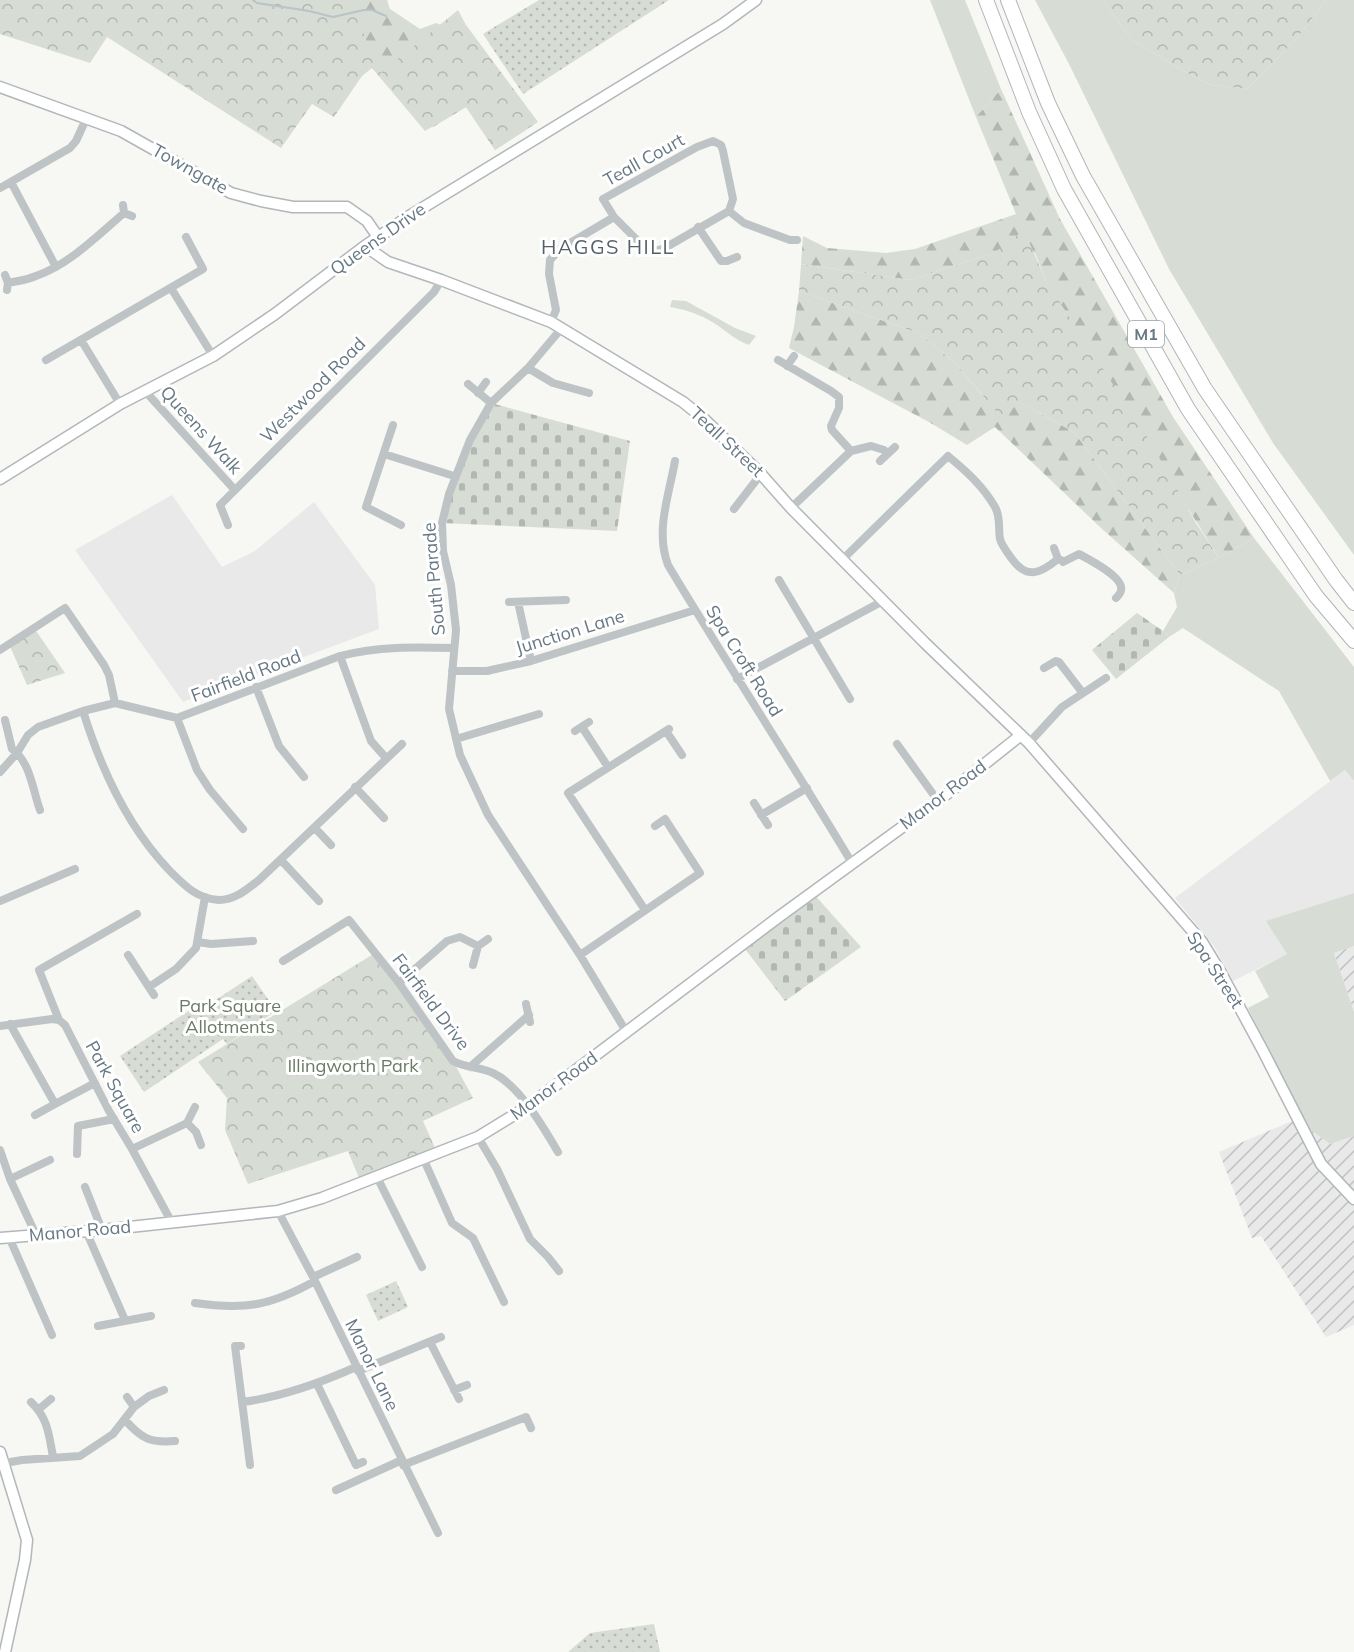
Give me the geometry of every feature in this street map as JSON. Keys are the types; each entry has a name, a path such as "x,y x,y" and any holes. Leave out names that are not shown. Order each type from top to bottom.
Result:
{"highway":[{"path":"980,0 1029,112"},
{"name":"M1","path":"986,0 1029,112 1064,189 1188,409 1316,596 1354,640"},
{"name":"M1","path":"1008,0 1048,103 1083,176 1205,389 1354,603"},
{"path":"1017,0 1048,103"}],"street":[{"name":"Queens Drive","path":"0,479 120,404 213,356 275,314 378,237 498,160 723,24 756,0"},
{"name":"Towngate","path":"0,87 121,131 231,193 293,207 347,207 367,221 378,237"},
{"path":"0,188 70,148 76,141 87,117"},
{"name":"Teall Court","path":"713,141 721,145 733,199 729,211 663,249 649,252 614,217 603,199 697,147 713,141"},
{"path":"11,182 56,267"},
{"path":"7,283 34,277 75,255 128,215 123,205"},
{"path":"729,211 744,223 790,240 798,240"},
{"path":"551,322 556,310 549,274 550,260 560,249 614,217"},
{"path":"698,227 721,261 737,256"},
{"path":"46,360 203,269 186,237"},
{"name":"Teall Street","path":"365,246 388,262 551,322 683,402 704,418 761,474 884,601 1025,739"},
{"name":"Westwood Road","path":"228,525 220,505 434,292 441,280"},
{"path":"171,288 213,356"},
{"name":"South Parade","path":"561,329 528,368 491,403 470,440 454,476 442,523 443,551 451,585 456,630 449,709 460,755 488,815 580,955 627,1033"},
{"path":"81,340 120,404"},
{"path":"788,366 794,356"},
{"path":"778,360 839,397 839,408 831,426 851,451"},
{"path":"528,368 553,383 589,393"},
{"path":"478,393 486,382"},
{"path":"468,384 491,403"},
{"name":"Queens Walk","path":"145,391 234,489"},
{"path":"393,424 366,507 401,525"},
{"path":"791,507 851,451 871,446 884,450 887,454"},
{"path":"880,462 895,447"},
{"path":"384,454 454,476"},
{"path":"843,559 913,495 948,456 981,487 996,509 1001,542 1022,570 1034,573 1079,554 1112,574 1120,583 1121,590 1116,598"},
{"name":"Spa Croft Road","path":"675,461 662,534 662,549 668,565 852,863"},
{"path":"732,496 736,506 761,474"},
{"path":"1054,548 1063,562"},
{"path":"779,580 850,699"},
{"path":"509,602 566,600"},
{"path":"737,679 884,601"},
{"path":"518,602 531,661"},
{"path":"0,650 65,608 104,665 109,675 115,704"},
{"name":"Junction Lane","path":"452,671 487,671 531,661 695,609"},
{"name":"Fairfield Road","path":"0,772 17,753 28,735 38,727 83,711 115,704 177,718 340,656 380,648 454,648"},
{"path":"1056,651 1056,660 1082,692"},
{"path":"340,656 371,741 386,758"},
{"path":"1044,668 1056,660"},
{"path":"1025,739 1062,707 1106,678"},
{"path":"256,687 279,746 304,777"},
{"path":"83,711 115,792 152,852 186,888 195,894 218,900 241,894 282,860 402,744"},
{"path":"456,739 539,714"},
{"path":"177,718 197,770 210,790 243,829"},
{"path":"4,720 12,749 25,762 40,810"},
{"path":"582,727 608,767"},
{"path":"645,910 568,792 668,730 682,755"},
{"name":"Manor Road","path":"5,1238 278,1211 322,1198 478,1137 527,1107 852,863 1025,739"},
{"name":"Spa Street","path":"1025,739 1202,942 1262,1049 1321,1164 1354,1199"},
{"path":"897,744 938,801"},
{"path":"355,787 384,818"},
{"path":"761,814 807,788"},
{"path":"754,803 768,825"},
{"path":"580,955 700,873 665,819 656,826"},
{"path":"315,828 331,845"},
{"path":"282,860 319,901"},
{"path":"0,901 75,869"},
{"path":"34,874 38,884"},
{"path":"149,987 176,969 190,955 198,942 205,897"},
{"name":"Park Square","path":"137,914 39,970 59,1020 65,1025 172,1223"},
{"name":"Fairfield Drive","path":"283,961 350,920 399,983 453,1061 494,1074 505,1080 558,1152"},
{"path":"399,983 447,942 454,939 466,939 478,946"},
{"path":"473,965 478,946 488,939"},
{"path":"198,942 211,944 254,941"},
{"path":"128,955 154,995"},
{"path":"470,1067 529,1018 526,1004"},
{"path":"0,1026 59,1020"},
{"path":"10,1024 55,1104"},
{"path":"35,1115 96,1083"},
{"path":"132,1149 187,1123 195,1107"},
{"path":"76,1154 78,1126 114,1119"},
{"path":"187,1123 196,1132 201,1145"},
{"path":"478,1137 530,1239 559,1271"},
{"path":"0,1150 10,1179 36,1235"},
{"path":"10,1179 51,1160"},
{"path":"424,1160 453,1223 473,1238 504,1302"},
{"path":"377,1176 422,1267"},
{"path":"85,1187 102,1230"},
{"name":"Manor Lane","path":"278,1211 314,1279 438,1533"},
{"path":"86,1231 125,1320"},
{"path":"5,1238 52,1335"},
{"path":"195,1303 228,1306 266,1303 281,1299 358,1257"},
{"path":"98,1326 151,1316"},
{"path":"242,1402 317,1384 441,1337"},
{"path":"430,1342 459,1399"},
{"path":"241,1346 236,1346 250,1465"},
{"path":"317,1384 356,1465 363,1462"},
{"path":"454,1390 467,1385"},
{"path":"5,1463 53,1457 70,1458 88,1452 113,1434 134,1407 164,1389"},
{"path":"127,1397 134,1407"},
{"path":"39,1409 51,1399"},
{"path":"31,1402 39,1409 49,1429 53,1457"},
{"path":"336,1490 526,1417 531,1428"},
{"path":"125,1420 137,1433 153,1442 175,1441"},
{"path":"152,1452 153,1442"},
{"path":"0,1452 27,1540 25,1560 5,1652"}],"shaded area":[{"path":"172,495 222,567 255,551 314,502 375,585 379,629 183,702 75,550"},
{"path":"1345,770 1354,781 1354,893 1267,921 1287,954 1233,981 1214,946 1175,898"},
{"path":"1354,946 1354,1012 1334,953"},
{"path":"1297,1119 1330,1144 1354,1136 1354,1325 1326,1337 1261,1236 1252,1238 1219,1152"}],"green space":[{"path":"0,0 345,0 356,17 381,73 458,10 466,25 538,122 495,150 466,107 425,131 372,68 362,76 334,117 312,104 281,148 107,37 90,63 0,34"},
{"path":"222,0 387,0 390,9 420,29 436,23 452,29 526,130 495,150 466,107 433,127 426,123 372,68"},
{"path":"539,0 669,0 523,94 483,34"},
{"path":"930,0 965,0 1001,89 976,117"},
{"path":"1035,0 1103,0 1132,40 1211,85 1247,89 1298,37 1326,0 1354,0 1354,555 1273,443 1169,269 1069,64"},
{"path":"1103,0 1326,0 1298,37 1247,89 1211,85 1132,40"},
{"path":"1001,89 1060,219 1173,417 1254,538 1219,558 1046,281 1035,253 994,253 910,280 801,264 803,236 827,248 886,253 915,249 1016,214 976,117"},
{"path":"1024,230 1046,281 1151,443 1196,523 1219,558 1180,575 1074,432 1021,403 1000,416 957,365 921,334 799,291 801,264 910,280 994,253"},
{"path":"799,291 921,334 957,365 987,401 1021,403 1074,432 1180,575 1174,593 1101,528 995,427 967,445 929,422 789,348"},
{"path":"672,300 686,301 735,328 756,336 749,345 703,317 670,307"},
{"path":"491,403 630,441 617,531 442,523 449,494"},
{"path":"1254,538 1354,667 1354,781 1345,770 1330,781 1279,691 1183,628 1169,637 1163,631 1177,607 1174,593 1180,575 1219,558"},
{"path":"1137,613 1169,637 1116,679 1092,650"},
{"path":"34,628 65,673 27,685 9,644"},
{"path":"813,893 861,947 785,1001 742,945"},
{"path":"1354,893 1354,946 1334,953 1354,1012 1354,1136 1330,1144 1307,1127 1248,1008 1269,997 1255,971 1287,954 1266,921"},
{"name":"Illingworth Park","path":"375,953 453,1061 473,1098 423,1121 435,1148 361,1183 348,1151 248,1184 225,1130 227,1098 198,1062"},
{"name":"Park Square Allotments","path":"252,976 276,1011 227,1044 223,1039 144,1092 120,1056 202,1002 205,1007"},
{"path":"396,1281 408,1307 378,1321 366,1295"},
{"path":"654,1624 660,1652 568,1652 590,1633"}],"waterway":[{"path":"253,0 257,3 333,17 364,10 372,10 386,16"}],"district":[{"name":"HAGGS HILL","path":"608,247"}]}
